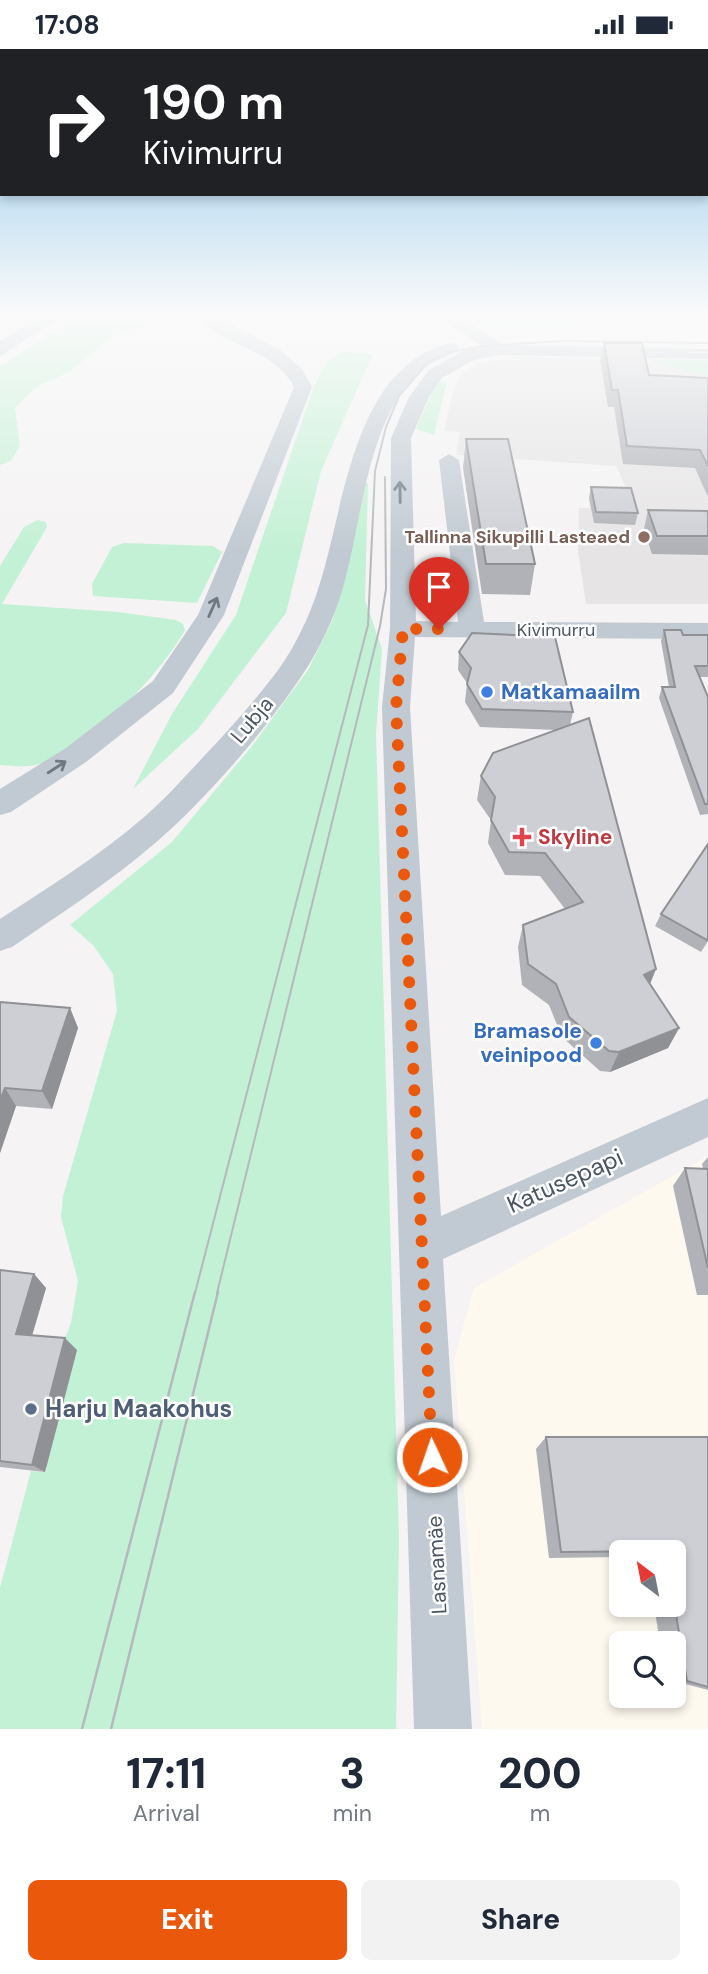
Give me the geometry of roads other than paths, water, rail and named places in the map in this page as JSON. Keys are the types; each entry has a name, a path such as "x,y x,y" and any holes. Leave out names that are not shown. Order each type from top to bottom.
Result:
{"street":[{"path":"0,804 76,755 163,687 211,615 300,394"},
{"path":"367,451 381,410 392,394"},
{"name":"Lasnamäe","path":"421,394 401,438 403,629 396,707 443,1729"},
{"path":"367,451 401,438"},
{"name":"Lubja","path":"0,937 145,835 261,711 303,657 336,571 349,511 367,451"},
{"path":"449,460 472,629"},
{"name":"Kivimurru","path":"403,629 708,631"},
{"name":"Katusepapi","path":"422,1246 708,1117"}],"tram line":[{"path":"195,1293 368,625 375,471 386,427 400,394"},
{"path":"217,1293 380,626 386,589 385,477"},
{"path":"82,1729 195,1292"},
{"path":"111,1729 218,1292"}],"place":[{"name":"Tallinna Sikupilli Lasteaed","path":"644,537"},
{"name":"Matkamaailm","path":"487,692"},
{"name":"Skyline","path":"522,837"},
{"name":"Bramasole veinipood","path":"596,1043"},
{"name":"Harju Maakohus","path":"31,1409"}]}
